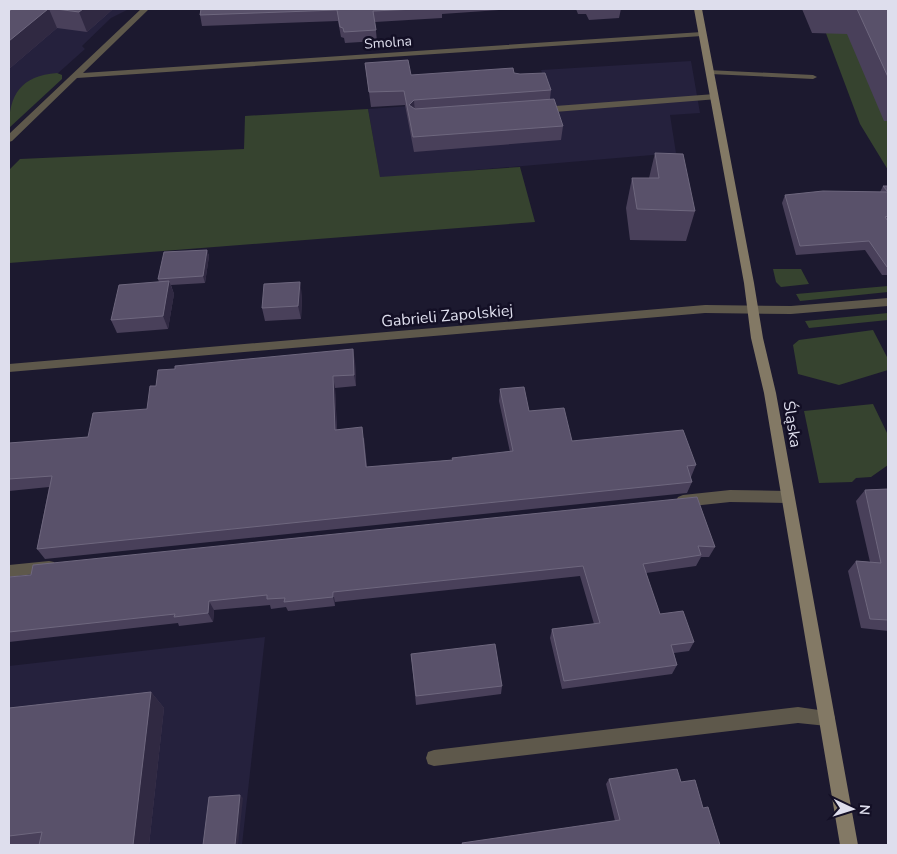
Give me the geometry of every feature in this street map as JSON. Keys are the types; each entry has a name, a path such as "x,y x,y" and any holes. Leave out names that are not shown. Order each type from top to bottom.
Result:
{"street":[{"path":"9,139 145,9"},
{"name":"Śląska","path":"698,9 850,845"},
{"name":"Smolna","path":"75,76 702,34"},
{"path":"710,72 813,77"},
{"path":"531,110 715,97"},
{"name":"Gabrieli Zapolskiej","path":"9,368 705,309 792,310 888,302"},
{"path":"670,502 730,496 787,497"},
{"path":"9,571 58,566"},
{"path":"434,758 798,715 827,718"}],"shaded area":[{"path":"23,9 129,9 111,18 82,46 85,49 9,117 9,18"},
{"path":"691,61 700,113 670,115 676,153 380,178 368,109 550,96 541,70"},
{"path":"265,637 242,845 9,845 9,666"}],"green space":[{"path":"818,12 888,15 888,170 860,124"},
{"path":"57,73 62,75 62,79 9,128 11,105 20,89 34,78"},
{"path":"368,109 380,177 520,167 535,222 9,263 9,170 20,159 244,149 245,116"},
{"path":"773,269 801,269 809,284 781,287 776,282"},
{"path":"888,286 888,292 800,301 796,294"},
{"path":"888,313 888,320 809,328 805,321"},
{"path":"873,330 888,359 888,370 839,385 798,374 793,345 799,340"},
{"path":"873,404 888,435 888,465 871,477 856,478 852,482 819,483 804,411"}],"building":[{"path":"12,9 48,9 9,41 9,12"},
{"path":"56,9 83,9 79,12"},
{"path":"201,9 416,9 373,11 376,30 344,32 343,28 340,27 337,10 200,15"},
{"path":"857,9 888,9 888,77"},
{"path":"408,60 411,75 513,68 514,73 520,74 545,73 551,90 414,100 409,105 415,109 554,99 563,126 413,137 404,91 369,92 365,63"},
{"path":"655,153 683,154 695,211 637,209 632,178 659,178"},
{"path":"823,191 888,192 888,216 885,217 888,221 888,267 869,241 800,246 785,195"},
{"path":"207,250 203,276 158,279 164,252"},
{"path":"169,281 163,316 111,320 119,285"},
{"path":"300,282 298,306 262,308 264,284"},
{"path":"353,349 354,375 333,376 335,430 362,427 366,467 453,460 452,458 513,451 500,389 524,387 529,411 564,408 572,441 683,430 696,465 687,466 692,482 37,549 52,476 9,479 9,443 88,437 93,413 147,409 150,386 156,386 158,370 175,369 175,366"},
{"path":"888,489 888,620 870,619 856,561 881,563 865,490"},
{"path":"697,497 715,547 698,546 701,555 643,564 660,614 683,611 694,642 671,645 677,665 564,681 552,629 600,623 583,566 333,592 333,597 284,602 285,598 267,599 267,595 209,601 208,613 174,617 175,614 9,632 9,577 31,575 33,565"},
{"path":"495,644 502,686 416,696 411,654"},
{"path":"151,692 133,845 39,845 42,832 9,836 9,708"},
{"path":"677,769 681,782 695,780 703,808 708,807 720,845 463,845 462,843 620,820 609,779"},
{"path":"240,795 235,845 203,845 209,797"}]}
